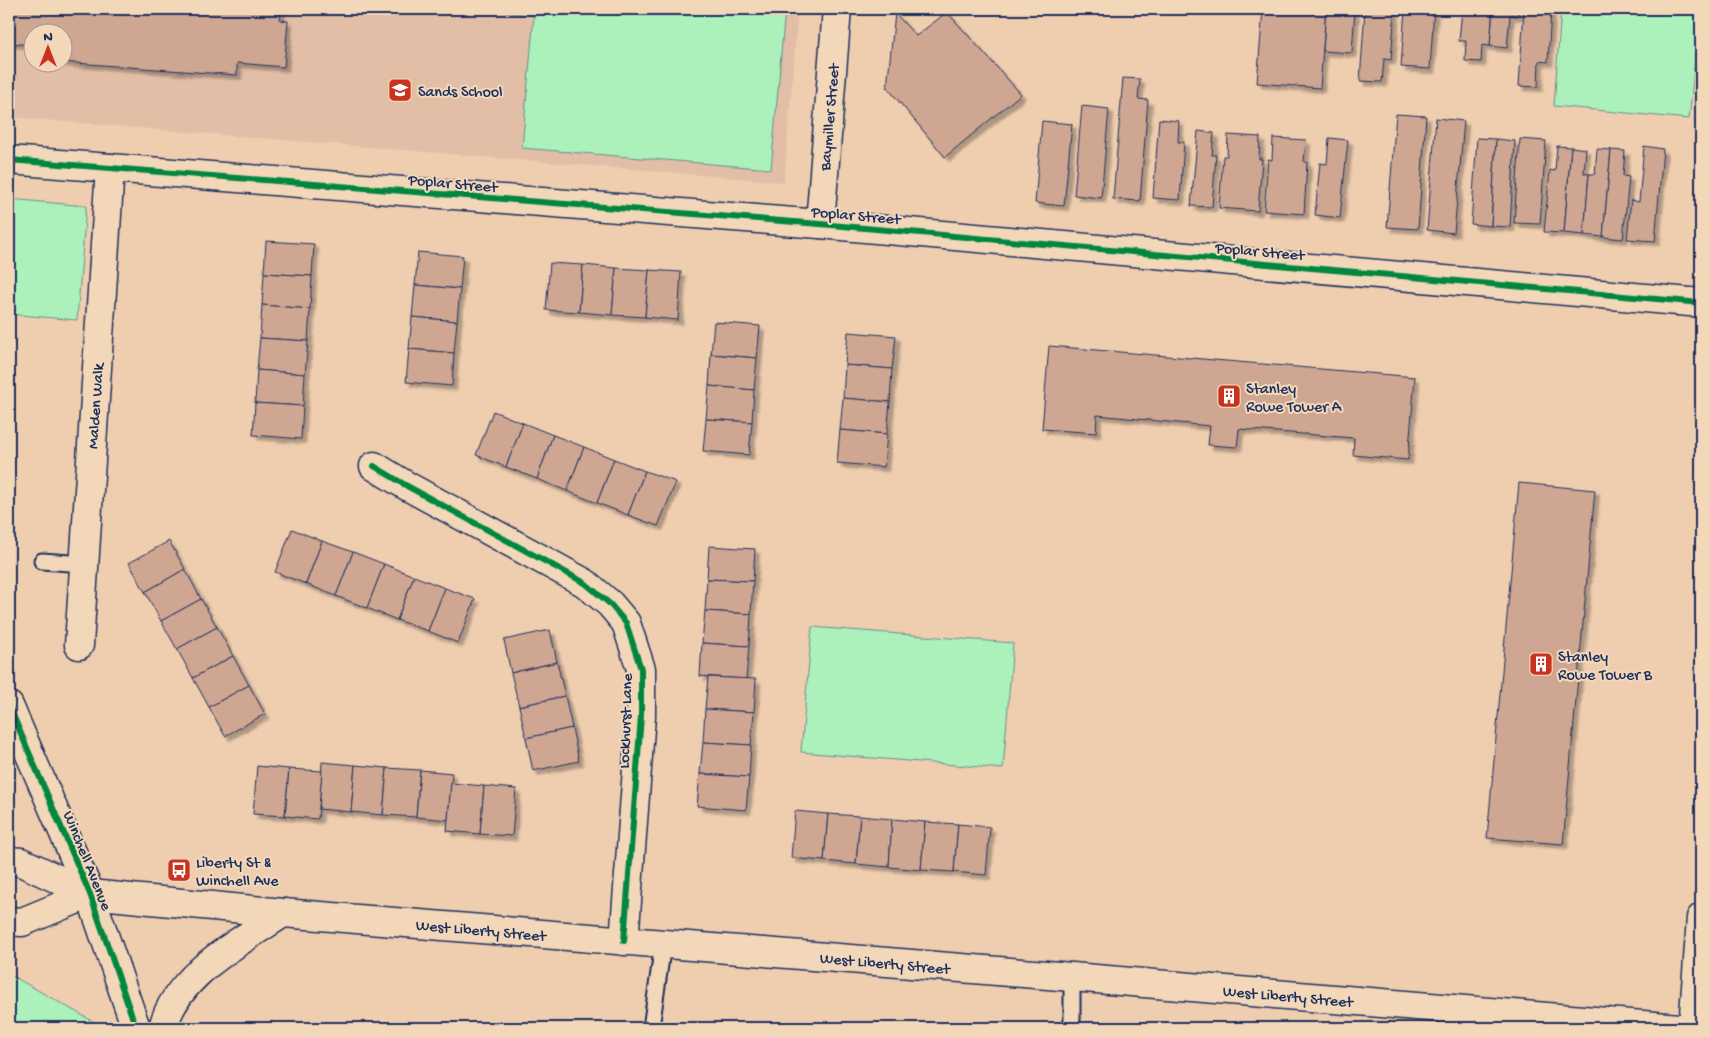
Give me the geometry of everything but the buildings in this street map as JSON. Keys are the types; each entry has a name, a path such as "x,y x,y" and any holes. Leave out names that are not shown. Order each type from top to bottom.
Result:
{"street":[{"name":"Baymiller Street","path":"820,224 837,9"},
{"name":"Poplar Street","path":"9,160 820,224 1701,302"},
{"name":"Malden Walk","path":"79,645 110,168"},
{"name":"Lockhurst Lane","path":"374,466 585,583 610,604 626,623 640,669 641,716 624,941"},
{"name":"Winchell Avenue","path":"9,706 90,894 136,1028"},
{"name":"West Liberty Street","path":"9,861 21,862 90,894 283,913 1679,1028"},
{"name":"West Liberty Street","path":"9,921 22,922 90,894"},
{"path":"163,1028 165,1020 181,991 206,965 283,913"},
{"path":"1693,1028 1701,918"}],"lane":[{"path":"42,562 84,564"},
{"path":"651,1028 663,944"},
{"path":"1072,977 1072,1028"}],"shaded area":[{"name":"Sands School","path":"9,9 798,9 784,182 9,117"}],"green space":[{"path":"486,9 785,9 771,169 522,148 534,16"},
{"path":"1561,9 1700,9 1689,119 1554,106"},
{"path":"9,199 86,206 77,320 9,314"},
{"path":"812,627 1013,643 1003,769 801,752"},
{"path":"9,974 101,1026 101,1028 9,1028"}],"cycle path":[{"path":"9,160 820,224 1701,303"},
{"path":"374,466 585,583 610,604 626,623 641,669 641,716 624,941"},
{"path":"9,706 90,894 136,1028"}],"place":[{"name":"Sands School","path":"400,90"},
{"name":"Stanley Rowe Tower A","path":"1229,396"},
{"name":"Stanley Rowe Tower B","path":"1541,664"},
{"name":"Liberty St & Winchell Ave","path":"179,870"}]}
